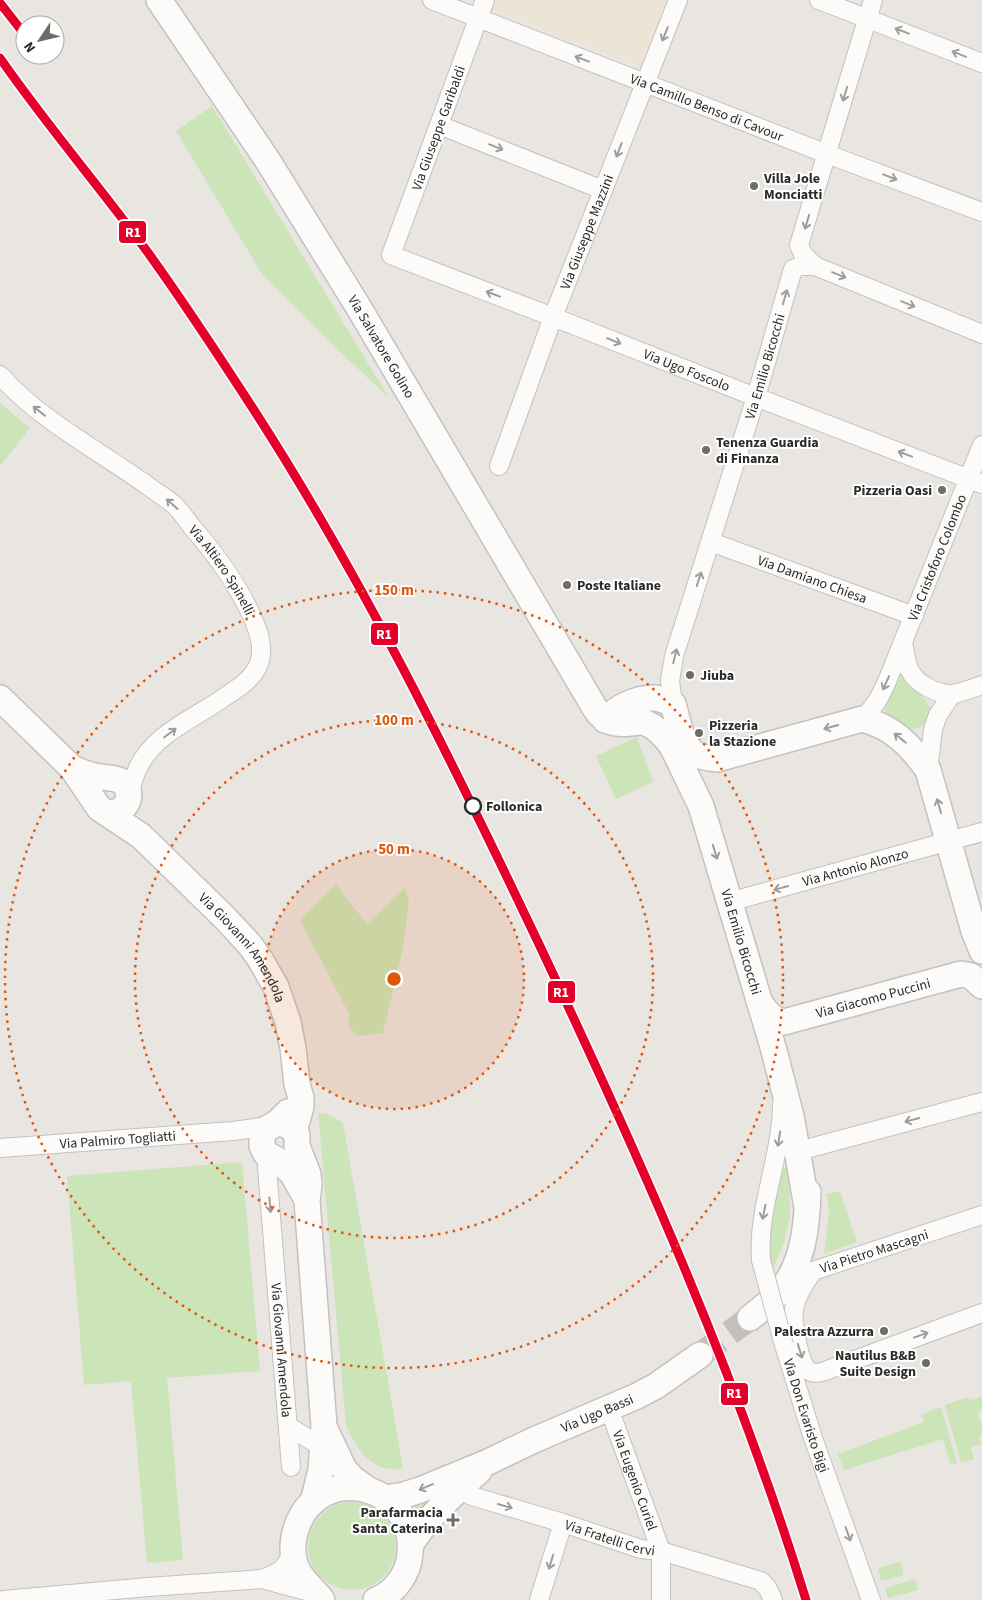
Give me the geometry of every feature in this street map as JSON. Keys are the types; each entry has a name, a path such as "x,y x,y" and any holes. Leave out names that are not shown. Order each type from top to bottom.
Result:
{"street":[{"name":"Via Salvatore Golino","path":"159,0 284,185 604,711"},
{"name":"Via Camillo Benso di Cavour","path":"432,0 827,154 982,212"},
{"name":"Via Giuseppe Garibaldi","path":"390,256 486,0"},
{"name":"Via Giuseppe Mazzini","path":"499,466 553,317 678,0"},
{"path":"819,0 982,63"},
{"path":"873,0 800,245 803,254 815,266 982,334"},
{"path":"439,125 603,190"},
{"name":"Via Ugo Foscolo","path":"390,256 553,317 975,481"},
{"name":"Via Emilio Bicocchi","path":"673,704 670,681 674,656 756,397 793,269 800,266 815,266"},
{"name":"Via Altiero Spinelli","path":"0,376 48,419 120,465 173,504 214,552 238,588 250,612 260,639 262,651 254,674 245,683 170,732 152,747 115,804"},
{"name":"Via Cristoforo Colombo","path":"862,719 872,710 878,700 975,481 982,445"},
{"name":"Via Damiano Chiesa","path":"711,542 914,616"},
{"path":"903,642 909,669 916,679 926,687 938,692 952,694 982,685"},
{"path":"928,770 933,729 938,715 952,694"},
{"name":"Via Giovanni Amendola","path":"0,698 72,768 115,804 141,836 225,918 250,945 276,987 288,1022 297,1084 291,1106 284,1117 278,1142 267,1167 291,1467"},
{"path":"673,704 655,698 632,702 604,711 618,724 639,722 651,726 667,740 672,746 701,806"},
{"path":"651,726 667,718 673,704"},
{"path":"673,704 684,740 691,750 697,754 717,759 862,719 876,723 899,736 914,750 928,770 978,941 975,945 971,962 972,980"},
{"path":"701,806 702,779 706,769 717,759"},
{"name":"Via Giovanni Amendola","path":"72,768 93,776 119,780 123,783 127,788 115,804"},
{"name":"Via Emilio Bicocchi","path":"701,806 782,1078 808,1207"},
{"name":"Via Antonio Alonzo","path":"729,902 982,832"},
{"name":"Via Giacomo Puccini","path":"784,1022 972,980"},
{"path":"757,999 771,1017 784,1022 776,1032 773,1047"},
{"name":"Via Emilio Bicocchi","path":"750,1318 778,1294 790,1277 802,1247 806,1229 808,1182 806,1149 796,1111 782,1078"},
{"name":"Via Don Evaristo Bigi","path":"782,1078 781,1125 761,1226 761,1260 784,1345 813,1438 871,1600"},
{"path":"806,1149 982,1102"},
{"name":"Via Palmiro Togliatti","path":"0,1148 233,1131 253,1142 278,1142"},
{"path":"278,1142 307,1201 323,1437 321,1470 313,1502"},
{"name":"Via Pietro Mascagni","path":"982,1215 813,1271 800,1291 794,1308 793,1322 804,1366 810,1372 821,1372 982,1313"},
{"name":"Via Ugo Bassi","path":"322,1598 306,1583 297,1569 293,1551 294,1534 301,1516 313,1502 329,1492 348,1487 376,1493 404,1495 420,1490 637,1396 700,1355"},
{"name":"Via Eugenio Curiel","path":"614,1422 662,1551 661,1600"},
{"name":"Via Giovanni Amendola","path":"288,1426 323,1437"},
{"path":"323,1437 344,1469 353,1479 376,1493"},
{"name":"Via Ugo Bassi","path":"411,1544 422,1527 488,1462"},
{"name":"Via Fratelli Cervi","path":"459,1489 472,1496 641,1549 662,1551 761,1581 768,1588 773,1600"},
{"name":"Via Ugo Bassi","path":"376,1493 398,1510 408,1526 411,1544 410,1559 405,1574 388,1595"},
{"path":"539,1600 563,1523"},
{"path":"4,1600 157,1586 262,1579 279,1572 287,1565 293,1551"},
{"path":"262,1579 322,1598"}],"shaded area":[{"path":"495,0 667,0 642,67 491,9"}],"green space":[{"path":"212,106 389,398 262,274 176,131"},
{"path":"0,403 30,428 0,466"},
{"path":"899,671 908,686 924,698 931,709 930,717 925,724 918,728 903,728 887,717 885,710"},
{"path":"637,737 653,782 616,799 596,756"},
{"path":"336,884 367,924 405,888 409,902 403,948 383,1033 359,1036 350,1029 348,1012 300,920"},
{"path":"318,1113 325,1113 343,1123 403,1468 383,1468 367,1458 360,1451 346,1424"},
{"path":"242,1162 260,1371 167,1378 183,1560 147,1563 131,1381 84,1385 67,1176"},
{"path":"789,1167 790,1217 784,1243 773,1268 768,1252 766,1235 778,1169"},
{"path":"840,1191 857,1242 824,1254 829,1212 827,1194"},
{"path":"982,1396 982,1411 978,1412 982,1428 982,1436 979,1437 981,1444 971,1447 974,1459 961,1463 945,1405 968,1397 969,1401"},
{"path":"941,1407 957,1464 951,1465 943,1439 844,1470 838,1454 924,1422 922,1414"},
{"path":"419,1495 429,1507 414,1527 403,1504"},
{"path":"352,1502 369,1505 383,1515 393,1529 396,1546 393,1563 383,1577 369,1587 352,1590 335,1587 321,1577 311,1563 308,1546 311,1529 321,1515 335,1505"},
{"path":"900,1562 904,1575 881,1581 878,1568"},
{"path":"915,1579 918,1590 888,1598 885,1588"}],"tunnel":[{"path":"700,1355 750,1318"}],"transit line":[{"name":"R1","path":"0,3 15,22"},
{"name":"R1","path":"0,58 36,108 149,254 214,349 292,471 331,537 404,670 538,942 649,1184 684,1266 749,1432 779,1515 806,1600"}],"place":[{"name":"Villa Jole Monciatti","path":"754,186"},
{"name":"Tenenza Guardia di Finanza","path":"706,450"},
{"name":"Pizzeria Oasi","path":"942,490"},
{"name":"Poste Italiane","path":"567,585"},
{"name":"Jiuba","path":"690,675"},
{"name":"Pizzeria la Stazione","path":"699,733"},
{"name":"Follonica","path":"473,806"},
{"name":"Palestra Azzurra","path":"884,1331"},
{"name":"Nautilus B&B Suite Design","path":"926,1363"},
{"name":"Parafarmacia Santa Caterina","path":"453,1520"}]}
